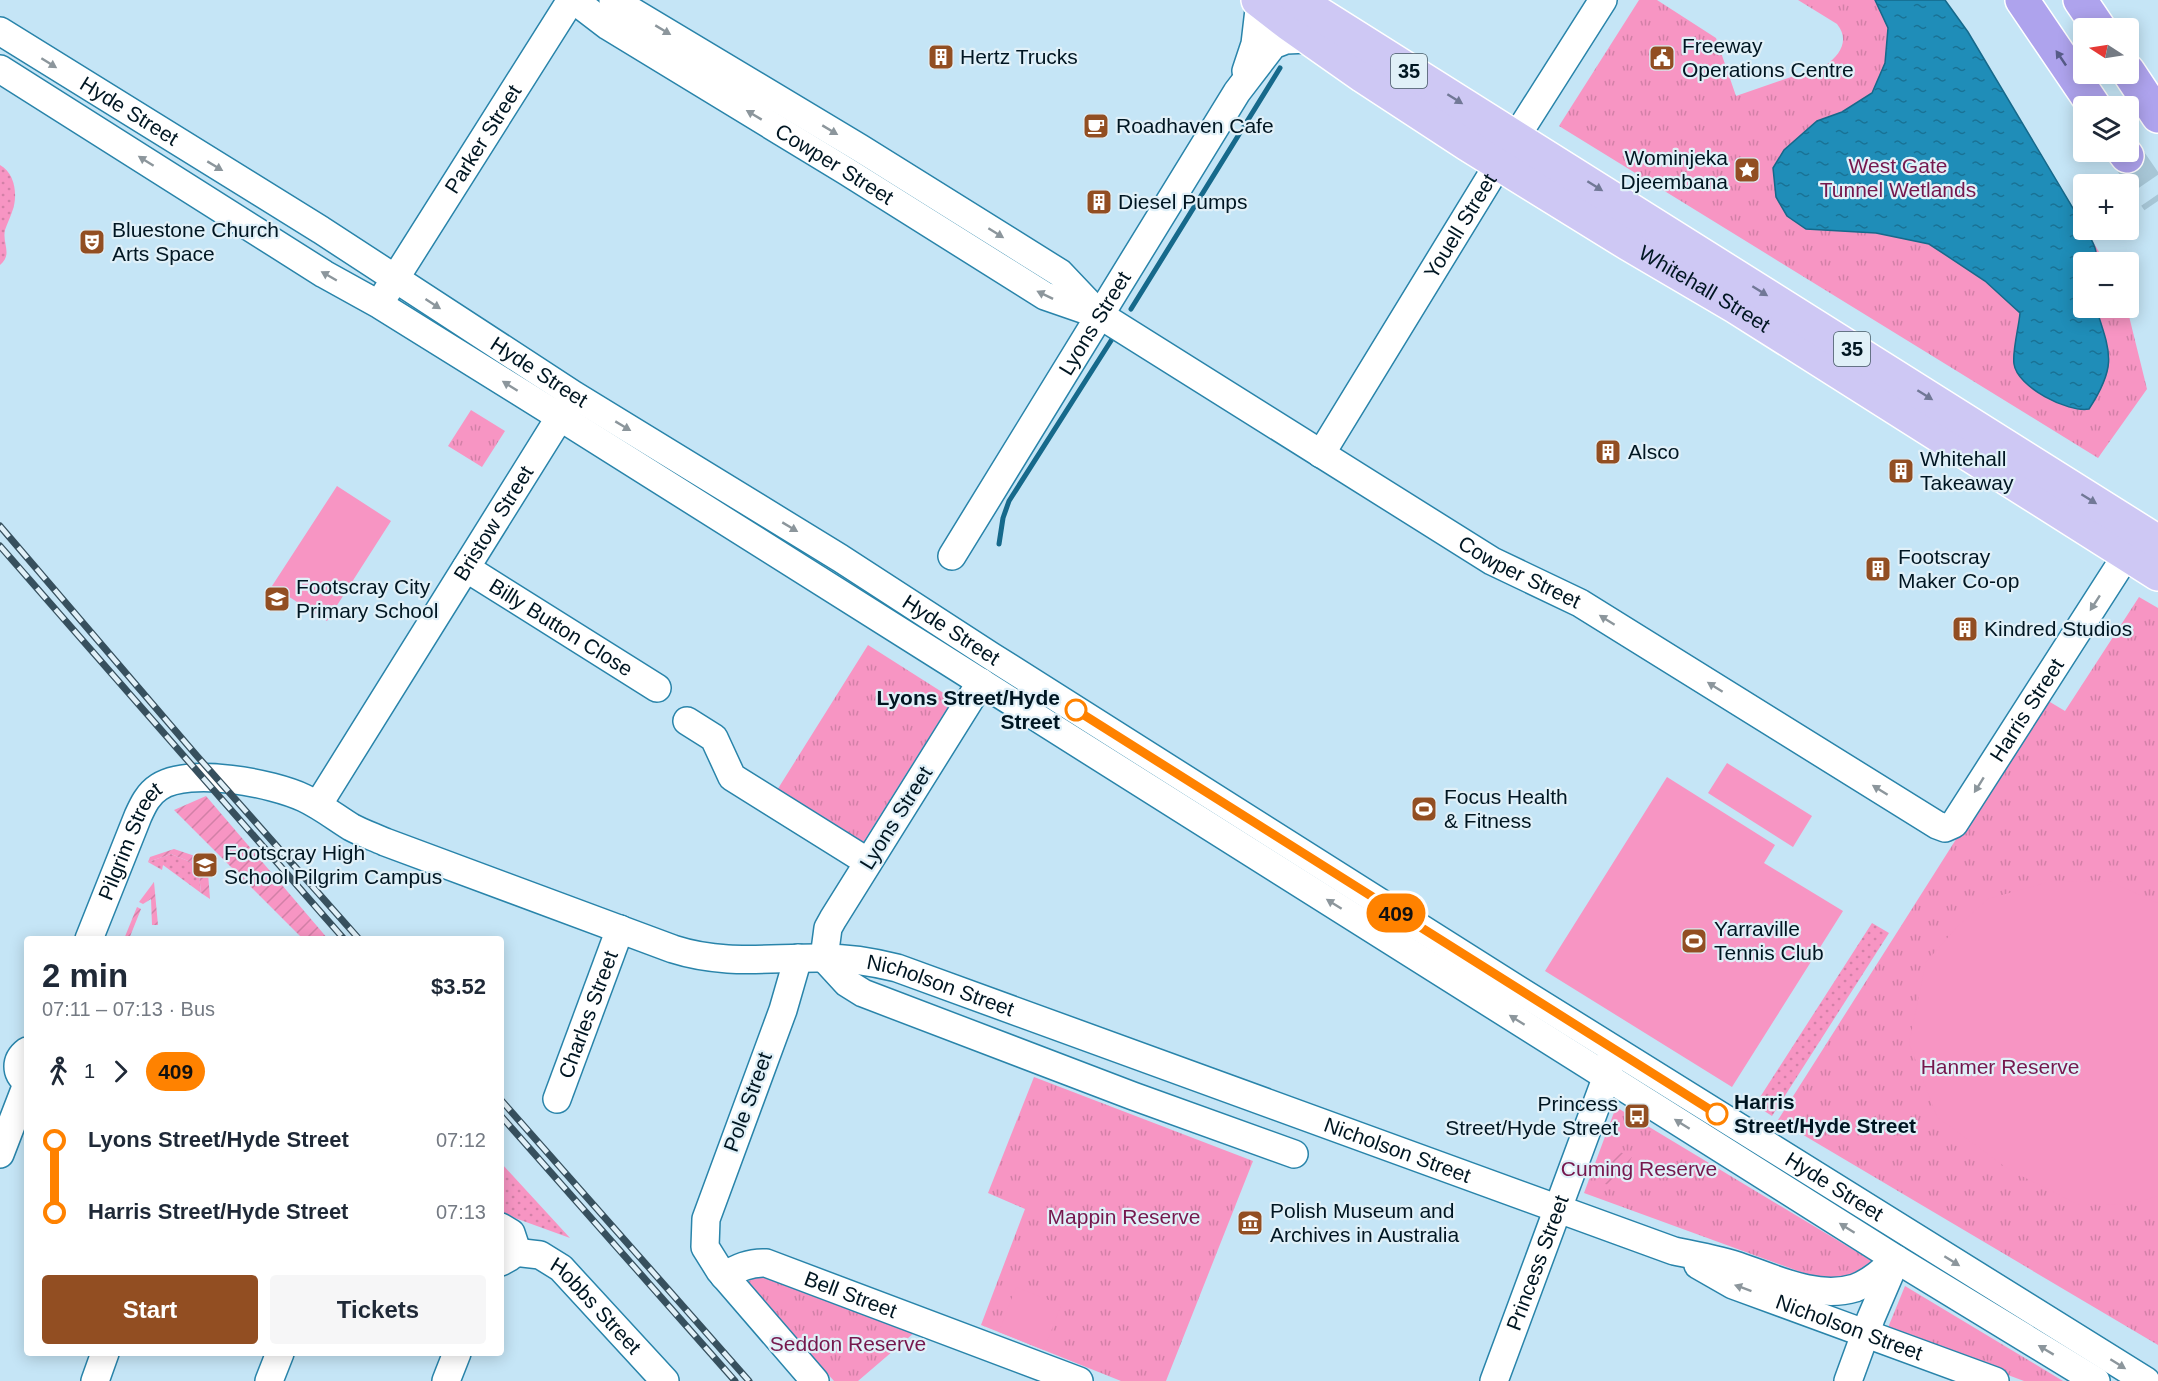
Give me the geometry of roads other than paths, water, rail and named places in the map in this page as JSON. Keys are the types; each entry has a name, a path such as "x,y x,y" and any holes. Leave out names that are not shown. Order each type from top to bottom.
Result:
{"highway":[{"path":"2022,0 2087,96"},
{"path":"2080,0 2092,18"},
{"path":"2137,84 2158,116"}],"main road":[{"name":"Whitehall Street","path":"1258,0 1363,76 1508,150"},
{"name":"Whitehall Street","path":"1297,0 1508,150 1815,342 2142,542 2158,574"}],"street":[{"name":"Parker Street","path":"380,305 572,0"},
{"name":"Cowper Street","path":"572,0 608,26 846,171 1045,297 1100,315 1492,561 1580,603 1941,827"},
{"name":"Cowper Street","path":"613,0 850,142 1060,273 1100,315"},
{"name":"Lyons Street","path":"1238,92 1255,44 1258,0"},
{"name":"Youell Street","path":"1321,454 1603,0"},
{"name":"Hyde Street","path":"0,31 321,230 395,280 566,406 901,633 1896,1259 2096,1381"},
{"name":"Lyons Street","path":"952,556 1238,92 1273,45 1286,40 1309,39"},
{"name":"Hyde Street","path":"0,69 324,274 840,558 1614,1050 2146,1381"},
{"name":"Bristow Street","path":"318,805 566,406"},
{"name":"Harris Street","path":"1941,827 1954,824 2142,542"},
{"name":"Billy Button Close","path":"466,568 657,688"},
{"path":"901,633 916,608"},
{"name":"Lyons Street","path":"811,958 868,862 981,682"},
{"path":"687,721 714,738 732,777 868,862"},
{"name":"Nicholson Street","path":"200,777 278,788 318,805 355,829 375,838 680,951 715,959 862,960 897,968 1674,1251 1725,1262 1762,1275 1821,1290 1844,1290 1858,1287 1872,1280 1896,1259"},
{"name":"Pilgrim Street","path":"90,936 145,802 156,789 166,783 200,777"},
{"name":"Charles Street","path":"557,1099 620,929"},
{"path":"811,958 864,993 1133,1096 1294,1154"},
{"name":"Pole Street","path":"724,1276 705,1247 706,1219 786,1001 811,958"},
{"name":"Princess Street","path":"1494,1381 1607,1076 1614,1050"},
{"path":"0,1155 20,1067"},
{"path":"504,1229 511,1233 514,1239 507,1257"},
{"path":"1848,1381 1896,1259 1911,1234"},
{"name":"Nicholson Street","path":"1674,1251 1733,1285 1868,1326 1995,1381"},
{"name":"Hobbs Street","path":"507,1257 540,1255 561,1268 651,1375"},
{"name":"Bell Street","path":"724,1276 744,1265 756,1262 766,1263 1079,1381"},
{"path":"1762,1275 1868,1326"},
{"path":"724,1276 815,1381"},
{"path":"95,1381 104,1356"},
{"path":"269,1381 279,1356"},
{"path":"446,1381 456,1356"}],"water":[{"path":"1875,0 1945,0 1968,32 2073,208 2073,240 2091,240 2096,252 2073,252 2073,318 2099,318 2109,360 2104,382 2089,409 2069,407 2045,397 2017,373 2014,359 2020,313 1985,281 1929,244 1876,233 1806,229 1787,216 1776,197 1773,168 1784,150 1817,121 1842,112 1872,93 1885,63 1888,28"}],"waterway":[{"path":"1131,309 1280,68"},
{"path":"999,544 1003,518 1009,501 1114,336"}],"tunnel":[{"path":"2131,162 2158,201"}],"railway":[{"path":"0,526 197,756 356,936"},
{"path":"0,546 341,936"},
{"path":"504,1103 749,1381"},
{"path":"504,1119 735,1381"}],"place":[{"name":"Hertz Trucks","path":"941,57"},
{"name":"Freeway Operations Centre","path":"1662,58"},
{"name":"Roadhaven Cafe","path":"1096,126"},
{"name":"Wominjeka Djeembana","path":"1747,170"},
{"name":"Diesel Pumps","path":"1099,202"},
{"name":"Bluestone Church Arts Space","path":"92,242"},
{"name":"Alsco","path":"1608,452"},
{"name":"Whitehall Takeaway","path":"1901,471"},
{"name":"Footscray Maker Co-op","path":"1878,569"},
{"name":"Footscray City Primary School","path":"277,599"},
{"name":"Kindred Studios","path":"1965,629"},
{"name":"Lyons Street/Hyde Street","path":"1076,710"},
{"name":"Focus Health & Fitness","path":"1424,809"},
{"name":"Footscray High School Pilgrim Campus","path":"205,865"},
{"name":"Yarraville Tennis Club","path":"1694,941"},
{"name":"Harris Street/Hyde Street","path":"1717,1114"},
{"name":"Princess Street/Hyde Street","path":"1637,1116"},
{"name":"Polish Museum and Archives in Australia","path":"1250,1223"}],"park label":[{"name":"West Gate Tunnel Wetlands","path":"1898,178"},
{"name":"Hanmer Reserve","path":"2000,1067"},
{"name":"Cuming Reserve","path":"1639,1169"},
{"name":"Mappin Reserve","path":"1124,1217"},
{"name":"Seddon Reserve","path":"848,1344"}]}
